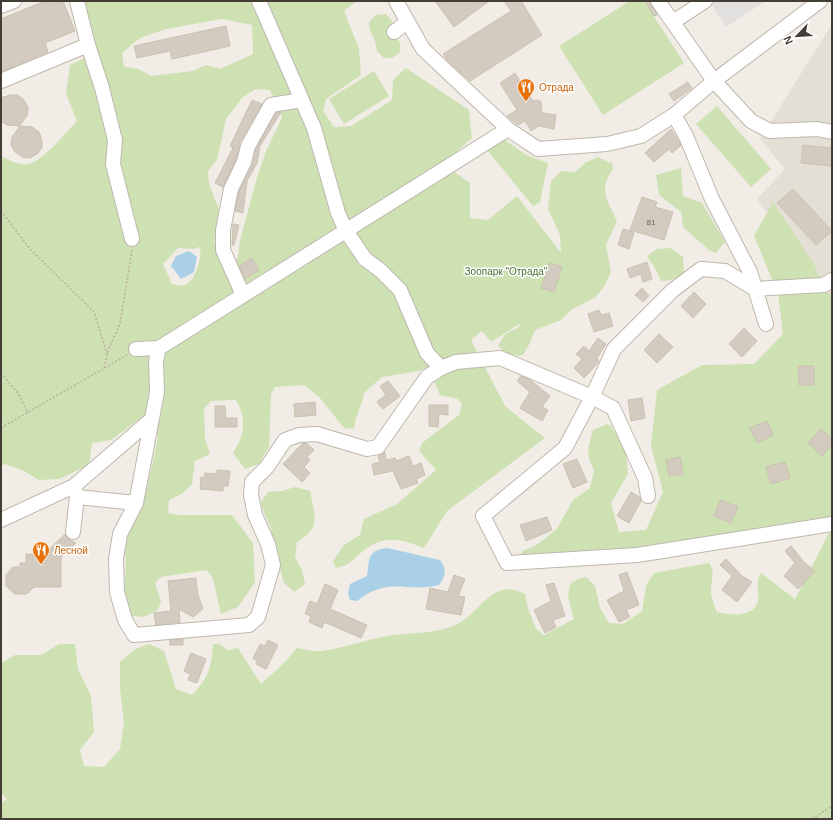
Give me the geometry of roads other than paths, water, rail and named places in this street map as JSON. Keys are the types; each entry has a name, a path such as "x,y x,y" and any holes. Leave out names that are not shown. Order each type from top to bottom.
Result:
{"street":[{"path":"1,6 14,1"},
{"path":"77,1 115,140 113,164 132,239"},
{"path":"259,1 314,128 338,213 346,231 365,259 380,270 400,290 427,353 442,368"},
{"path":"396,1 423,49 508,129 538,149 607,144 641,136 674,115 714,81 820,1"},
{"path":"658,1 714,81 751,121 770,131 817,130 832,132"},
{"path":"673,22 705,1"},
{"path":"394,32 407,22"},
{"path":"1,81 88,45"},
{"path":"243,295 223,250 223,230 231,189 244,162 248,146 271,105 302,100"},
{"path":"674,115 686,136 712,200 750,272 766,324"},
{"path":"136,349 159,348 508,129"},
{"path":"832,280 824,285 755,289 725,271 701,270 672,290 614,349 592,397 565,448 483,516 507,563 637,555 832,524"},
{"path":"159,348 156,361 157,392 136,503 120,534 116,559 117,592 125,620 134,635 249,624 258,617 273,565 268,544 255,515 251,495 252,482 267,467 285,440 299,435 317,434 367,449 378,447 427,377 456,362 500,358 592,397 613,408 645,478 648,496"},
{"path":"1,520 75,491 152,419"},
{"path":"75,491 136,503"},
{"path":"74,532 75,491"}],"water":[{"path":"189,251 197,257 194,272 181,279 171,266 176,256"},
{"path":"387,548 440,560 444,567 445,573 439,585 427,587 388,587 368,593 357,601 350,600 348,593 350,584 367,576 369,560 375,551"}],"place":[{"name":"Отрада","path":"526,102"},
{"name":"Лесной","path":"41,565"}],"park label":[{"name":"Зоопарк \"Отрада\"","path":"506,271"}]}
